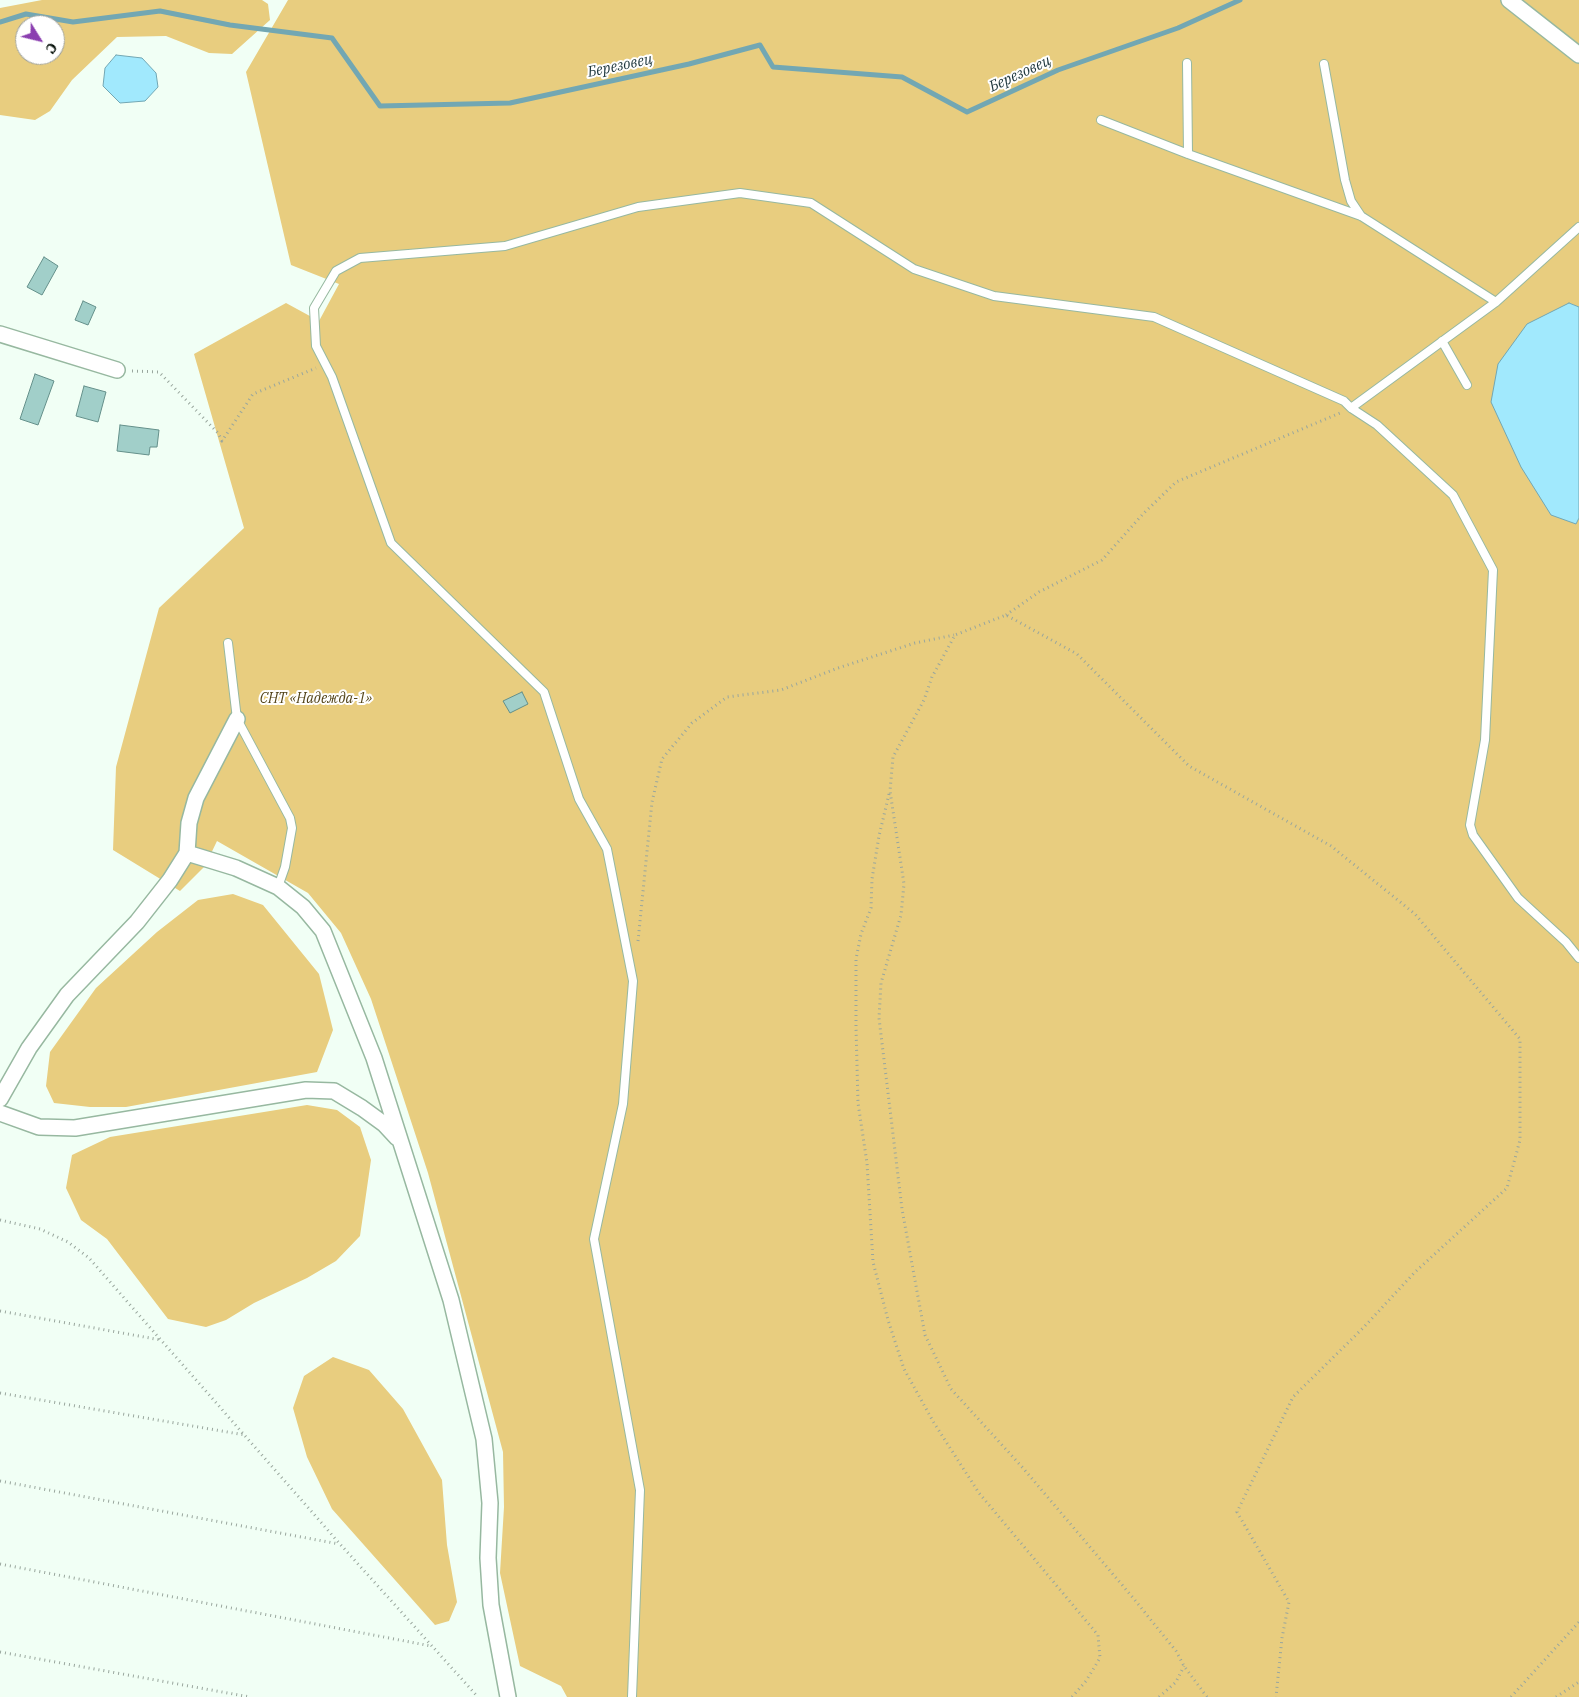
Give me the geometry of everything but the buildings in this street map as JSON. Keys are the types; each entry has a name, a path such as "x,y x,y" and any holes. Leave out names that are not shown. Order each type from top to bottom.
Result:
{"street":[{"path":"1509,0 1579,55"},
{"path":"0,334 117,370"},
{"path":"0,1099 29,1048 67,995 137,922 170,880 187,853 189,824 196,798 238,719"},
{"path":"187,853 236,868 278,888 303,907 324,930 374,1058 451,1300 484,1440 490,1503 488,1558 491,1604 508,1697"},
{"path":"0,1113 39,1127 75,1128 306,1090 334,1091 384,1124 399,1140"}],"lane":[{"path":"1187,63 1188,154"},
{"path":"1324,64 1345,180 1351,201 1361,216"},
{"path":"1101,120 1188,154 1361,216 1496,302"},
{"path":"632,1697 640,1490 594,1239 623,1104 633,981 607,849 579,799 544,692 391,543 332,377 316,346 314,308 336,271 360,258 505,246 638,207 740,193 811,203 914,269 994,296 1154,316 1344,401 1351,408 1377,424 1453,495 1493,570 1485,740 1470,825 1473,836 1518,898 1566,942 1579,958"},
{"path":"1351,408 1496,302 1579,227"},
{"path":"1442,341 1467,385"},
{"path":"228,643 238,719 290,818 292,828 285,867 278,888"}],"path":[{"path":"117,370 159,372 218,433 222,441 253,394 326,364"},
{"path":"637,944 652,802 662,759 692,723 727,698 781,690 838,668 915,643 955,634 1006,615 1039,592 1102,560 1143,514 1176,482 1351,408"},
{"path":"1006,615 1077,654 1189,766 1331,846 1416,914 1520,1039 1520,1140 1507,1188 1415,1272 1364,1327 1293,1397 1237,1512 1289,1602 1282,1638 1276,1697"},
{"path":"955,634 932,678 924,700 893,757 890,791 879,836 872,879 871,908 861,934 856,959 858,1103 867,1163 873,1262 888,1320 904,1369 934,1423 979,1492 1098,1634 1100,1658 1086,1681 1072,1697"},
{"path":"890,791 904,884 901,916 881,983 879,1018 902,1210 925,1335 951,1389 1023,1468 1128,1592 1176,1651 1184,1666 1207,1697"},
{"path":"0,1220 40,1229 68,1242 89,1258 340,1544 478,1697"},
{"path":"0,1311 162,1340"},
{"path":"0,1393 245,1435"},
{"path":"0,1481 340,1544"},
{"path":"0,1564 432,1646"},
{"path":"1511,1697 1579,1622"},
{"path":"0,1652 250,1697"},
{"path":"1159,1697 1176,1682 1184,1666"},
{"path":"1556,1697 1579,1682"}],"green space":[{"path":"42,0 262,0 268,4 270,20 232,54 209,53 166,36 117,37 72,80 50,111 35,120 0,115 0,8"},
{"name":"СНТ «Надежда-1»","path":"288,0 1579,0 1579,307 1569,303 1576,524 1579,518 1579,1697 567,1697 561,1686 520,1666 500,1573 504,1507 503,1452 428,1173 371,999 341,933 308,893 217,841 205,866 180,891 113,850 116,767 159,608 244,528 194,354 286,303 319,321 339,284 291,265 246,72"},
{"path":"233,894 263,905 319,974 333,1030 317,1072 126,1107 90,1107 54,1103 46,1086 50,1052 96,988 157,932 198,900"},
{"path":"307,1105 337,1110 360,1127 371,1160 360,1236 336,1261 307,1278 254,1303 226,1320 206,1327 168,1319 107,1239 81,1220 66,1188 72,1155 110,1137"},
{"path":"333,1357 369,1370 403,1409 442,1480 447,1545 457,1602 449,1621 435,1625 332,1509 307,1457 293,1408 304,1376"}],"water":[{"path":"116,55 142,58 156,73 158,87 145,101 120,103 103,86 105,68"},
{"path":"1569,303 1579,307 1579,518 1576,524 1551,515 1521,467 1491,402 1498,364 1527,324"}],"waterway":[{"name":"Березовец","path":"0,22 26,14 73,22 160,11 230,25 332,38 380,106 510,103 689,64 760,45 773,67 902,77 967,112 1058,70 1178,28 1240,0"}]}
